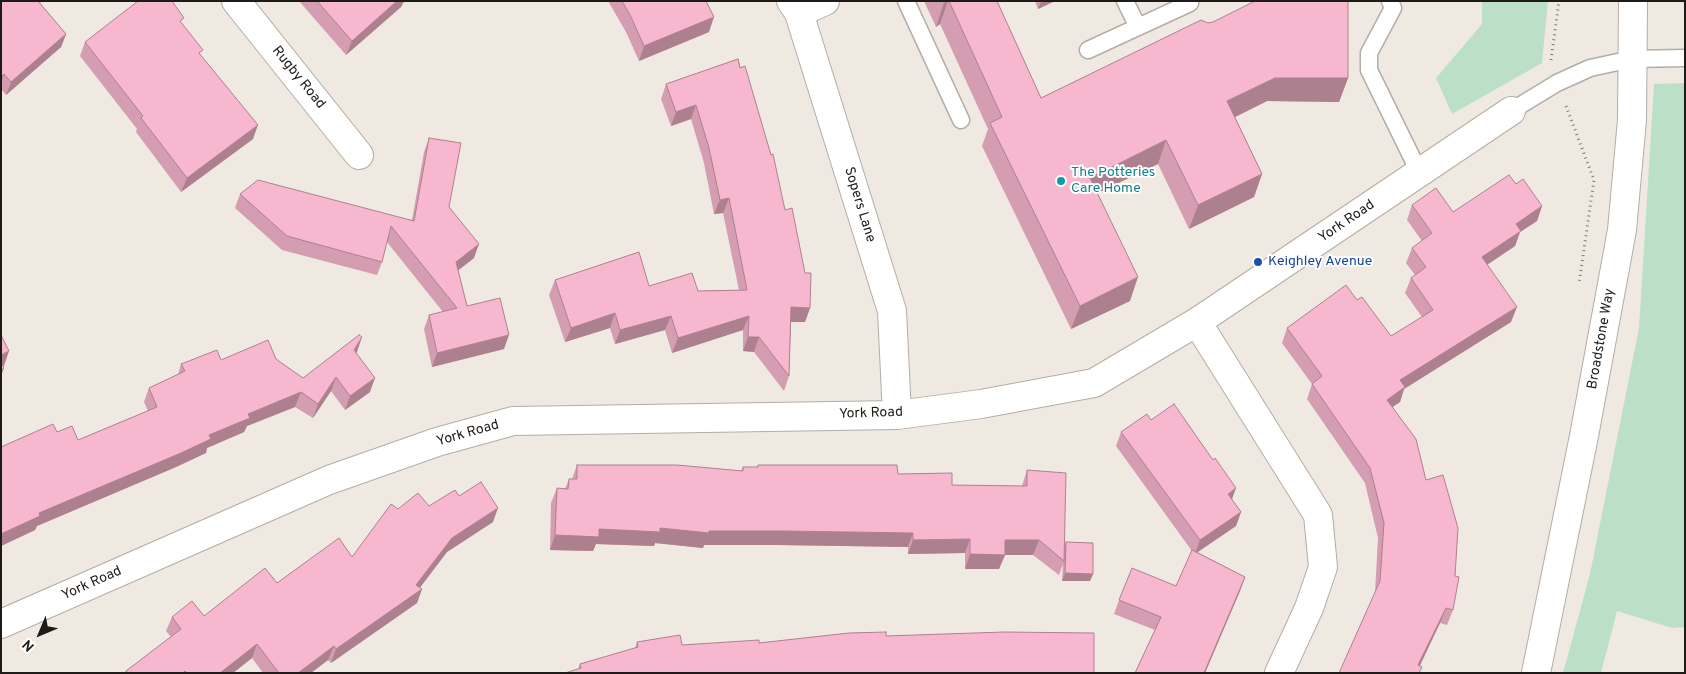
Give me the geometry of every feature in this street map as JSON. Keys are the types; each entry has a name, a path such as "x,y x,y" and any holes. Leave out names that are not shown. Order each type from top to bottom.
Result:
{"street":[{"name":"Rugby Road","path":"236,1 359,155"},
{"path":"795,7 825,1"},
{"name":"Broadstone Way","path":"1536,673 1584,436 1622,230 1632,120 1632,1"},
{"name":"Sopers Lane","path":"795,7 892,311 897,415"},
{"name":"York Road","path":"1,624 329,480 437,442 513,422 897,415 981,404 1094,383 1197,322 1420,174 1511,111"},
{"path":"1197,322 1318,515 1323,567 1309,608 1279,673"}],"lane":[{"path":"906,1 962,120"},
{"path":"1125,1 1138,27"},
{"path":"1390,1 1393,8 1369,53 1369,70 1420,174"},
{"path":"1088,50 1190,3"},
{"name":"York Road","path":"1511,111 1557,83 1590,68 1632,59 1685,58"}],"path":[{"path":"1559,1 1551,58 1557,83 1594,180 1578,287"}],"green space":[{"path":"1482,1 1548,1 1542,63 1452,114 1436,78 1482,24"},
{"path":"1685,83 1685,627 1672,628 1617,611 1601,673 1563,673 1590,574 1639,328 1654,84"}],"building":[{"path":"1,1 38,1 66,34 11,82 4,74 1,77"},
{"path":"138,1 172,1 184,18 180,21 203,50 199,53 258,125 187,178 141,118 143,116 85,42"},
{"path":"317,1 397,1 352,41"},
{"path":"622,1 706,1 714,17 644,46"},
{"name":"The Potteries Care Home","path":"949,1 997,1 1041,98 1201,20 1208,23 1213,22 1255,1 1348,1 1348,78 1275,78 1227,101 1262,174 1198,205 1166,140 1090,178 1138,277 1080,306 990,123 1002,117"},
{"path":"738,59 740,68 745,66 771,155 773,154 785,210 792,208 805,273 811,273 810,308 791,307 789,376 759,337 748,337 749,316 678,338 671,316 620,330 615,313 571,328 555,280 639,252 649,286 692,273 698,291 747,290 729,198 720,200 709,148 696,105 676,112 666,84"},
{"path":"429,138 461,143 449,207 479,244 456,262 467,306 500,298 509,335 437,353 429,315 457,308 391,226 382,262 287,236 240,194 258,180 414,221"},
{"path":"1509,175 1516,184 1523,179 1542,206 1516,224 1521,231 1482,257 1517,307 1400,380 1405,387 1387,400 1416,439 1426,480 1443,475 1458,528 1455,576 1459,577 1453,610 1446,608 1418,665 1422,667 1419,673 1339,673 1380,581 1384,523 1370,468 1312,384 1322,376 1287,328 1346,285 1357,300 1362,297 1391,336 1433,310 1411,278 1426,267 1412,248 1432,233 1412,205 1436,188 1453,212"},
{"path":"1,335 9,351 1,355"},
{"path":"359,335 362,337 354,350 375,378 350,396 336,377 318,404 301,392 248,414 250,418 209,435 211,439 39,513 40,516 1,534 1,447 53,424 57,432 72,426 78,440 157,407 149,388 185,371 181,364 217,350 221,360 268,340 276,359 303,378"},
{"path":"1174,404 1213,460 1215,458 1236,488 1228,494 1241,512 1200,540 1121,432 1147,414 1151,420"},
{"path":"577,465 677,465 743,471 743,467 758,467 758,465 897,465 898,474 952,473 952,485 1027,486 1027,470 1066,473 1064,561 1039,540 1005,540 1005,555 970,554 970,539 913,540 913,533 709,531 709,533 660,528 660,532 599,529 599,537 555,535 557,488 568,489 569,479 577,479"},
{"path":"481,482 498,508 452,538 416,585 422,589 336,649 334,646 298,673 279,673 257,644 220,673 187,673 185,671 183,673 127,673 126,671 181,629 172,617 192,601 204,616 265,568 277,583 339,538 352,557 391,504 398,509 418,493 429,506 455,490 459,496"},
{"path":"1066,542 1093,543 1093,574 1065,573"},
{"path":"1192,550 1245,577 1204,673 1135,673 1161,617 1119,600 1132,568 1176,586"},
{"path":"886,632 886,636 1004,632 1094,633 1094,673 565,673 581,668 580,664 638,647 637,642 680,635 682,645 759,640 759,643 849,633"}],"place":[{"name":"The Potteries Care Home","path":"1061,181"},
{"name":"Keighley Avenue","path":"1258,262"}]}
